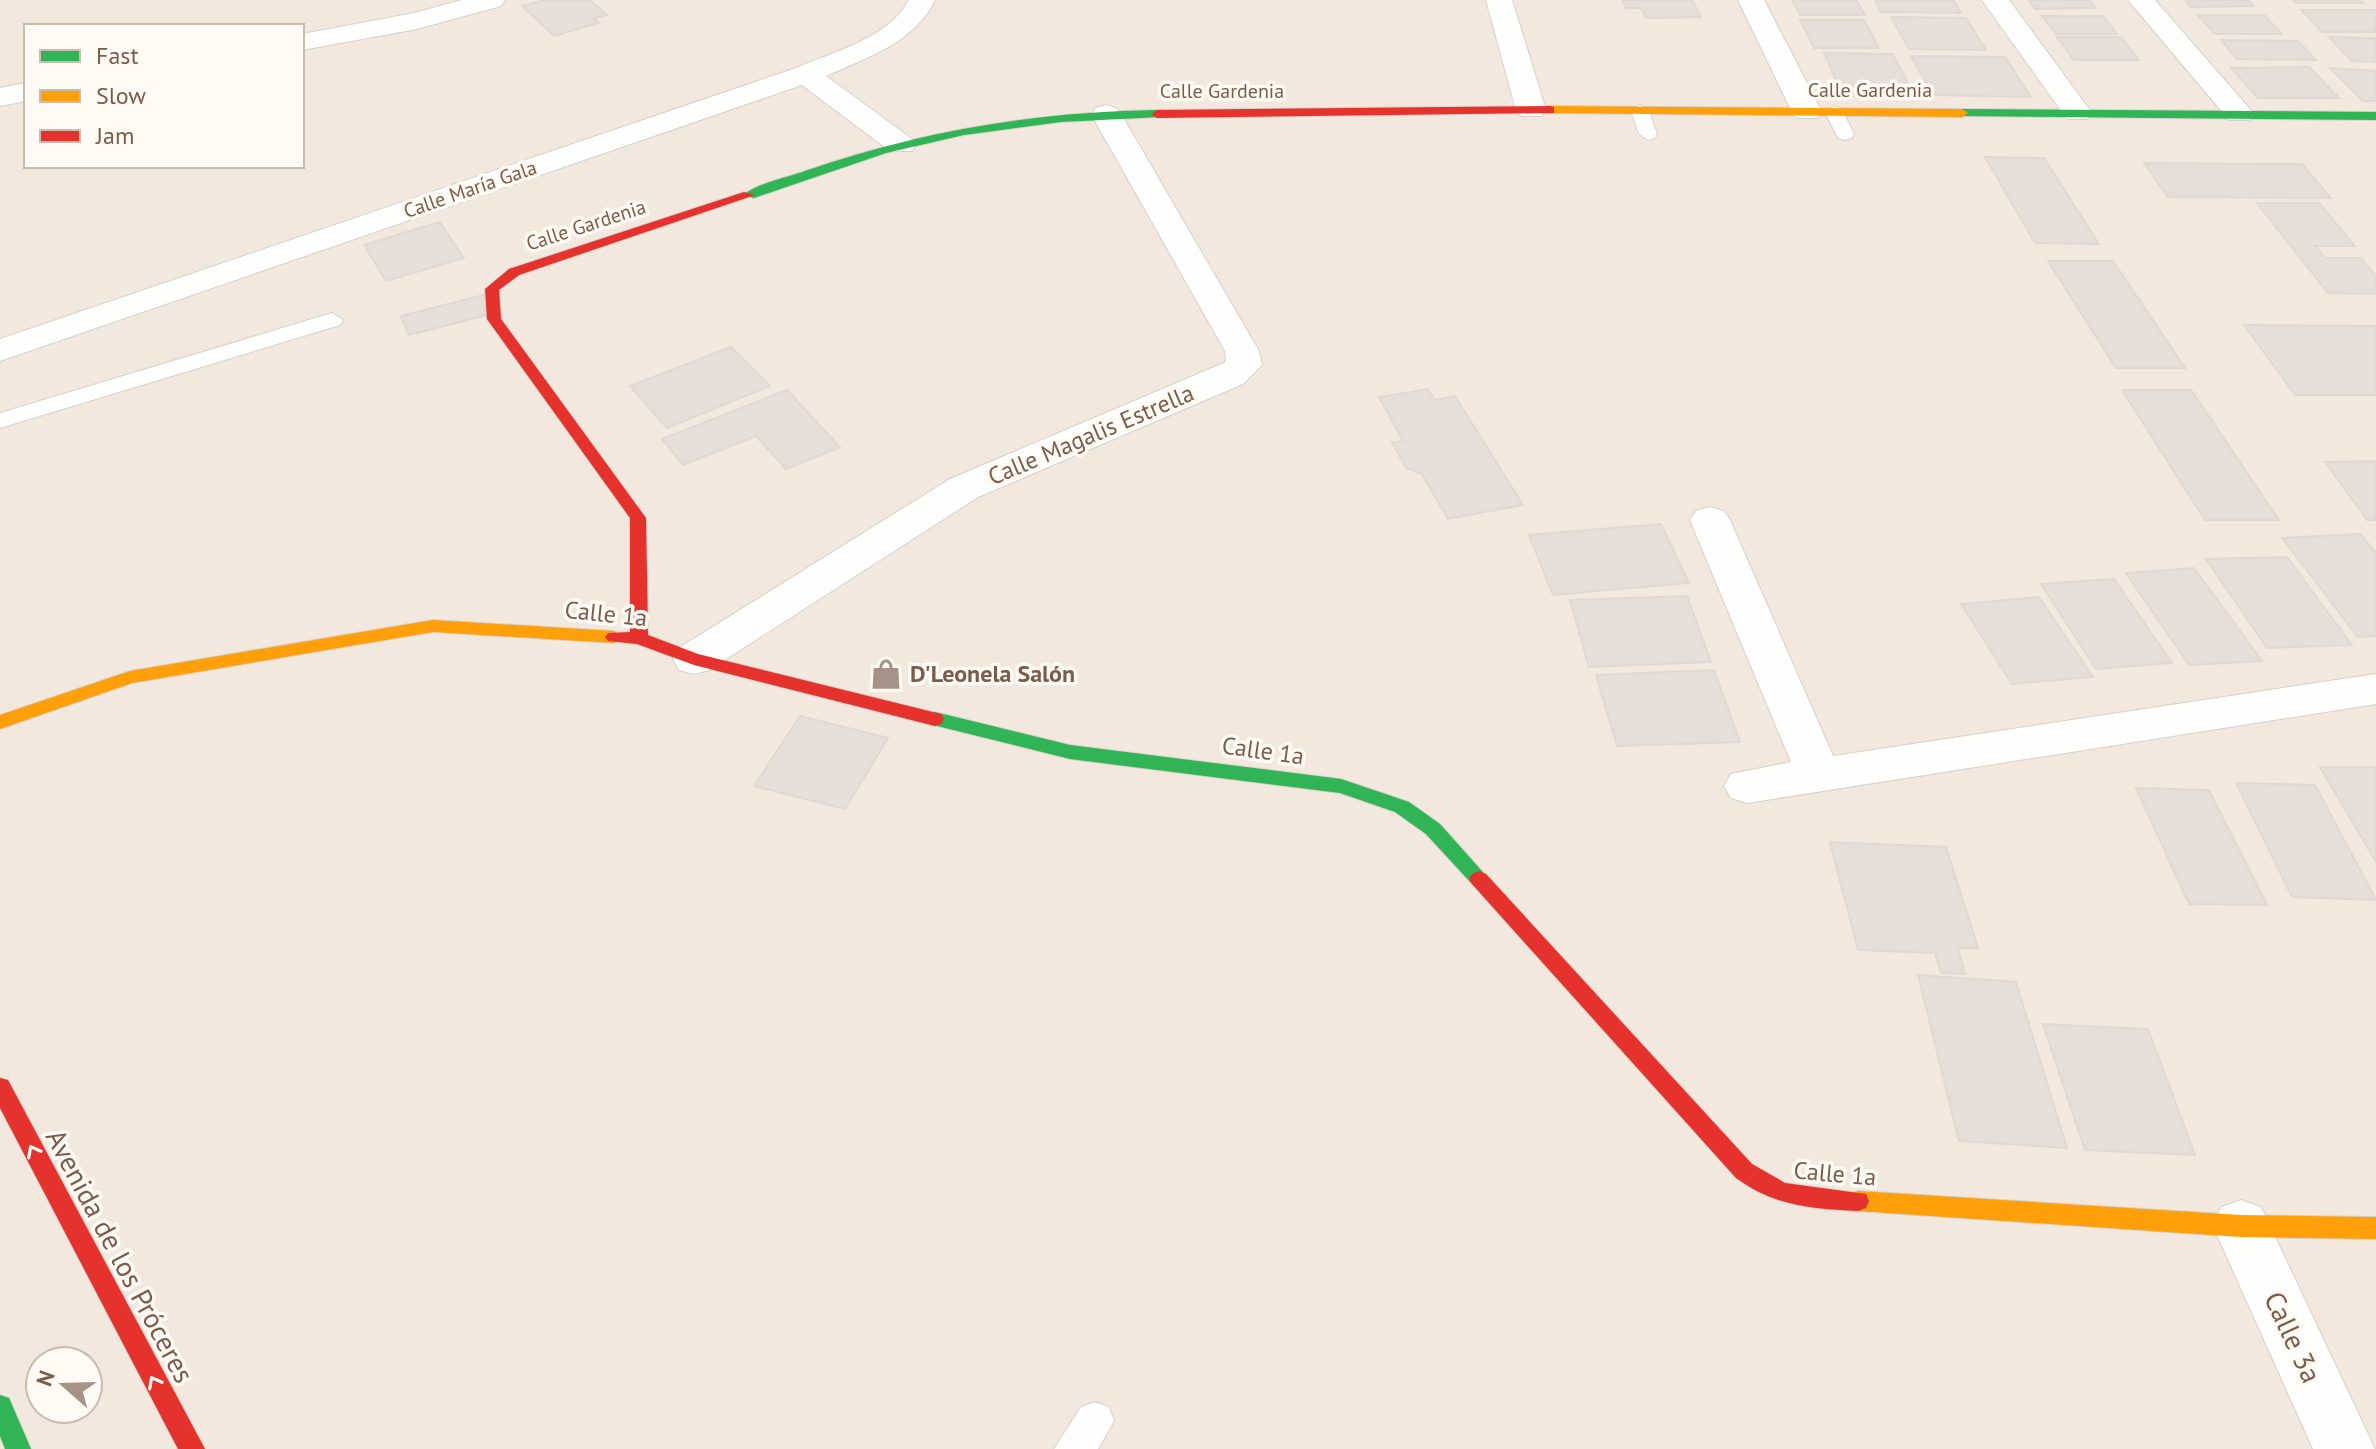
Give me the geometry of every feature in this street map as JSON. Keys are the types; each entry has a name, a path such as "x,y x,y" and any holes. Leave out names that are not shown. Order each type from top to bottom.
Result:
{"street":[{"path":"304,42 417,21 492,0"},
{"name":"Calle María Gala","path":"0,351 806,74 898,31 918,16 922,0"},
{"path":"1499,0 1531,110"},
{"path":"1751,0 1821,112"},
{"path":"1995,0 2077,113"},
{"path":"2141,0 2239,114"},
{"path":"806,74 901,145"},
{"path":"0,97 24,92"},
{"name":"Calle Gardenia","path":"639,638 638,518 494,319 492,289 514,272 901,145 992,126 1106,114 1531,110 2376,116"},
{"name":"Calle Magalis Estrella","path":"694,659 964,488 1230,376 1244,365 1242,351 1106,114"},
{"path":"1710,520 1818,773"},
{"name":"Calle 1a","path":"0,722 130,677 433,626 639,638 694,659 1070,752 1341,786 1402,807 1433,829 1744,1171 1768,1190 1795,1197 2241,1226 2376,1228"},
{"path":"1747,786 2376,689"},
{"name":"Avenida de los Próceres","path":"0,1087 192,1449"},
{"name":"Calle 3a","path":"2241,1226 2344,1449"},
{"path":"0,1407 18,1449"}],"lane":[{"path":"1640,111 1648,134"},
{"path":"1821,112 1845,134"},
{"path":"0,421 332,320"}],"shaded area":[{"path":"0,0 2376,0 2376,1449 0,1449"}],"building":[{"path":"545,0 590,0 607,15 594,18 599,23 554,36 522,6"},
{"path":"1622,0 1692,0 1701,17 1646,18 1641,8 1626,8"},
{"path":"1792,0 1856,0 1865,15 1800,15"},
{"path":"1875,0 1953,0 1961,13 1881,12"},
{"path":"2028,0 2089,0 2096,8 2035,9"},
{"path":"2185,0 2248,0 2254,6 2191,7"},
{"path":"2293,0 2360,0 2363,3 2296,3"},
{"path":"2301,10 2376,10 2376,32 2322,32"},
{"path":"2198,15 2264,15 2282,34 2215,34"},
{"path":"2042,16 2103,16 2117,34 2056,34"},
{"path":"1891,17 1966,18 1986,50 1909,49"},
{"path":"1800,20 1864,20 1879,48 1814,48"},
{"path":"2057,37 2121,37 2139,60 2074,60"},
{"path":"2329,37 2376,38 2376,62 2352,61"},
{"path":"2221,40 2298,41 2316,60 2237,59"},
{"path":"1824,53 1893,54 1915,97 1843,96"},
{"path":"1911,56 2005,57 2031,97 1933,95"},
{"path":"2309,67 2339,98 2258,98 2231,68"},
{"path":"2330,68 2376,71 2376,101 2363,101"},
{"path":"1985,157 2044,158 2099,244 2035,243"},
{"path":"2144,163 2302,164 2331,198 2168,197"},
{"path":"2257,203 2319,203 2355,246 2315,246 2325,258 2361,258 2376,276 2376,294 2328,293"},
{"path":"440,222 464,258 386,281 364,245"},
{"path":"2048,261 2113,261 2185,368 2116,368"},
{"path":"484,295 491,314 409,335 401,316"},
{"path":"2244,325 2376,326 2376,395 2295,395"},
{"path":"731,347 770,386 667,428 630,386"},
{"path":"1428,389 1435,400 1455,396 1523,505 1448,519 1422,474 1406,468 1392,442 1403,441 1379,397"},
{"path":"787,390 840,447 786,469 756,436 683,465 662,439"},
{"path":"2122,390 2191,390 2279,520 2205,520"},
{"path":"2376,461 2376,520 2367,520 2325,462"},
{"path":"1661,524 1689,583 1553,595 1529,535"},
{"path":"2360,534 2376,553 2376,636 2358,637 2282,538"},
{"path":"2287,557 2352,645 2267,648 2206,559"},
{"path":"2194,568 2262,661 2189,665 2126,573"},
{"path":"2114,579 2172,663 2096,669 2041,584"},
{"path":"1687,596 1711,662 1589,667 1570,600"},
{"path":"2039,597 2093,677 2012,684 1961,604"},
{"path":"1714,670 1740,742 1617,746 1596,675"},
{"path":"800,716 888,738 845,809 754,786"},
{"path":"2320,767 2376,767 2376,862"},
{"path":"2236,783 2315,785 2376,900 2292,897"},
{"path":"2136,788 2209,790 2267,905 2189,904"},
{"path":"1830,842 1946,847 1978,948 1958,948 1965,974 1941,973 1935,953 1858,950"},
{"path":"1918,975 2016,982 2067,1148 1959,1141"},
{"path":"2043,1024 2148,1029 2195,1155 2085,1150"}],"traffic: fast":[{"path":"1962,113 2376,116"},
{"path":"749,195 844,162 932,137 1061,118 1157,114"},
{"path":"935,719 1070,752 1341,786 1402,807 1433,829 1479,879"},
{"path":"0,1407 18,1449"}],"traffic: slow":[{"path":"1550,110 1962,113"},
{"path":"0,722 130,677 433,626 614,637"},
{"path":"1858,1201 2241,1226 2376,1228"}],"traffic: jam":[{"path":"1157,114 1550,110"},
{"path":"639,638 638,518 494,319 492,289 514,272 749,195"},
{"path":"614,637 639,638 694,659 935,719"},
{"path":"1479,879 1744,1171 1785,1194 1811,1199 1858,1201"},
{"path":"0,1087 192,1449"}],"place":[{"name":"D'Leonela Salón","path":"886,674"}]}
